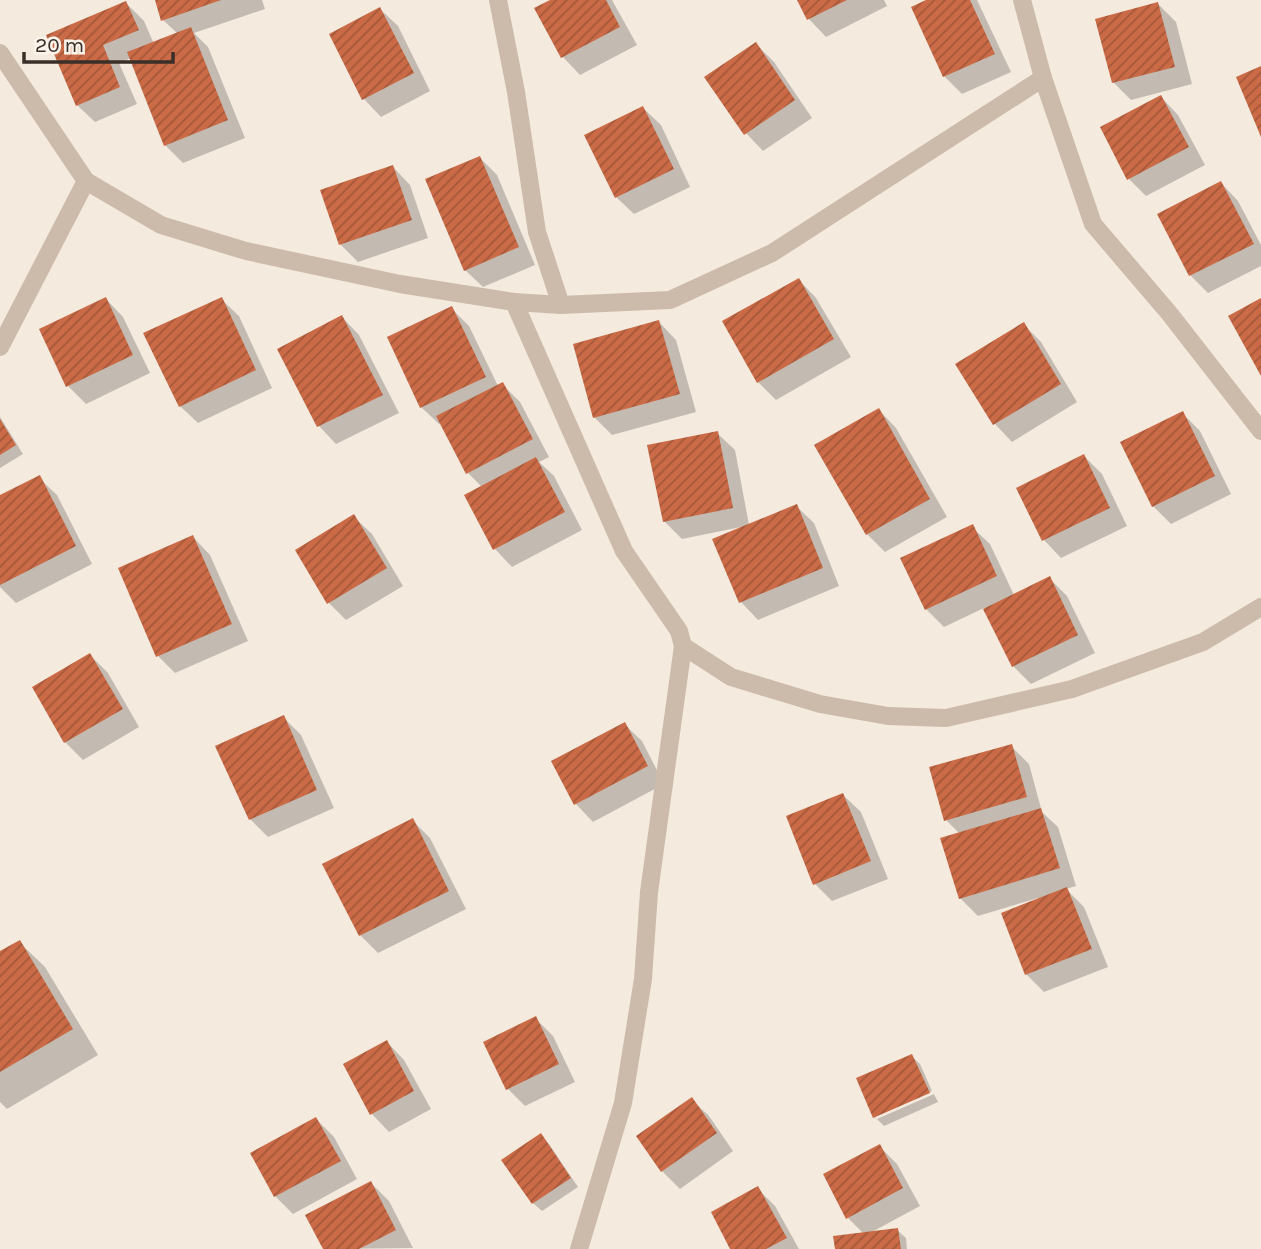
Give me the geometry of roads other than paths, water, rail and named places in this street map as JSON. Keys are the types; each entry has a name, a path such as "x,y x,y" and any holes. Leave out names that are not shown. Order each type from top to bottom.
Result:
{"street":[{"path":"498,0 516,92 537,232 561,305"},
{"path":"1022,0 1043,78 1093,224 1169,313 1261,431"},
{"path":"0,52 86,180 161,225 246,251 400,284 514,302 561,305 670,300 772,253 1043,78"},
{"path":"0,346 86,180"},
{"path":"514,302 624,551 678,631 683,646 649,892 643,979 623,1103 579,1249"},
{"path":"683,646 731,677 820,704 888,716 946,718 1072,689 1203,642 1261,607"}]}
